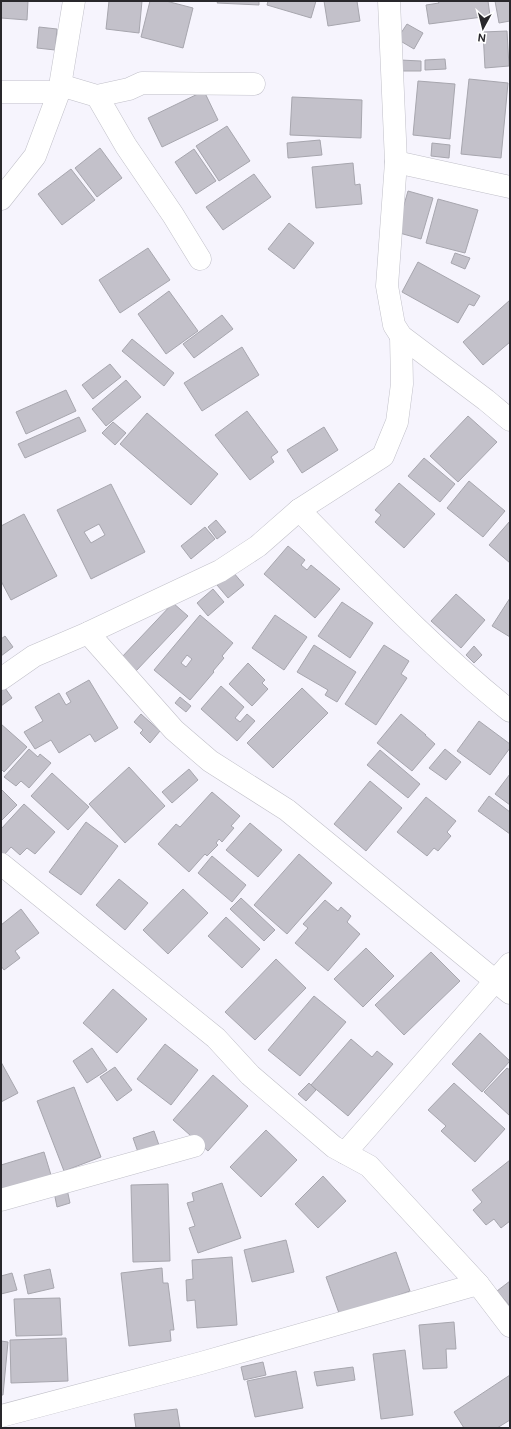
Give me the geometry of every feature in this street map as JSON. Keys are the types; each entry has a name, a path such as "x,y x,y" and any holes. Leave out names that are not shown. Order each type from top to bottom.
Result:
{"street":[{"path":"1,199 35,156 60,89 74,1"},
{"path":"389,1 396,162 387,286 394,325 401,336 510,420"},
{"path":"1,92 60,89 97,96 129,89 142,83 254,84"},
{"path":"97,96 126,146 200,259"},
{"path":"396,162 510,187"},
{"path":"1,679 34,656 220,571 258,546 299,510 383,456 397,422 402,384 401,336"},
{"path":"299,510 402,614 510,711"},
{"path":"88,632 174,730 210,761 287,810 503,986"},
{"path":"1,864 216,1038 250,1075 334,1147 369,1166 478,1284 510,1326"},
{"path":"345,1153 503,986 510,964"},
{"path":"1,1200 194,1146"},
{"path":"1,1416 202,1363 478,1284"}],"building":[{"path":"1,1 28,1 27,20 1,18"},
{"path":"109,1 142,1 139,33 106,29"},
{"path":"150,1 166,1 193,8 183,48 141,37"},
{"path":"218,1 259,1 259,5 217,3"},
{"path":"268,1 316,1 311,18 267,5"},
{"path":"324,1 357,1 360,21 328,26"},
{"path":"438,1 488,1 490,16 429,24 426,5 439,3"},
{"path":"495,1 510,1 510,21 499,23"},
{"path":"407,24 423,33 414,49 397,39"},
{"path":"39,27 57,29 55,50 37,48"},
{"path":"507,31 509,66 485,68 483,32"},
{"path":"445,59 446,69 425,70 425,60"},
{"path":"400,60 421,61 421,71 400,71"},
{"path":"469,79 508,83 501,158 461,154"},
{"path":"418,81 455,84 450,139 413,135"},
{"path":"204,91 218,120 162,147 148,118"},
{"path":"292,97 362,100 361,138 290,135"},
{"path":"227,126 250,161 219,181 196,146"},
{"path":"320,140 322,155 288,158 287,143"},
{"path":"432,143 450,145 449,158 431,156"},
{"path":"100,148 122,178 97,197 75,168"},
{"path":"194,149 216,181 196,194 175,162"},
{"path":"353,163 355,185 360,184 362,204 316,208 312,167"},
{"path":"71,169 95,200 62,225 38,194"},
{"path":"254,174 271,197 223,230 206,207"},
{"path":"408,191 433,198 421,239 396,232"},
{"path":"438,199 478,210 465,253 426,243"},
{"path":"289,223 314,243 294,269 268,249"},
{"path":"148,248 170,280 120,313 99,280"},
{"path":"455,253 470,258 465,269 451,263"},
{"path":"418,262 480,296 474,306 469,304 458,323 402,292"},
{"path":"169,291 198,331 166,354 138,314"},
{"path":"510,300 510,342 483,365 463,342"},
{"path":"222,315 233,329 194,358 183,344"},
{"path":"132,339 174,373 164,386 122,351"},
{"path":"242,347 259,375 202,411 184,383"},
{"path":"110,364 121,377 93,399 82,385"},
{"path":"126,380 141,397 106,426 92,409"},
{"path":"66,390 76,411 26,434 16,412"},
{"path":"247,411 278,452 271,457 274,462 250,480 215,435"},
{"path":"147,413 218,474 191,505 120,444"},
{"path":"468,416 497,442 458,482 430,456"},
{"path":"79,417 86,431 25,458 18,444"},
{"path":"113,422 126,433 115,445 102,433"},
{"path":"324,427 338,450 302,473 287,450"},
{"path":"424,458 455,484 440,502 408,476"},
{"path":"469,481 505,511 483,537 447,508"},
{"path":"399,483 435,514 404,548 375,522 381,515 375,510"},
{"path":"111,484 145,552 91,579 57,510","holes":["99,524 105,535 91,543 84,532"]},
{"path":"24,514 57,576 11,600 1,581 1,526"},
{"path":"216,520 226,532 217,539 208,527"},
{"path":"510,521 510,563 489,545"},
{"path":"205,527 215,539 191,559 181,546"},
{"path":"288,546 305,560 301,565 307,570 311,565 340,589 315,618 264,574"},
{"path":"233,572 244,585 228,598 217,585"},
{"path":"213,589 224,602 208,616 197,603"},
{"path":"456,594 485,620 461,648 431,621"},
{"path":"510,598 510,637 492,626"},
{"path":"342,602 373,623 350,658 318,636"},
{"path":"173,603 188,616 136,671 121,658"},
{"path":"200,615 233,643 222,656 224,658 213,671 214,672 190,700 154,670","holes":["187,655 192,659 186,667 181,663"]},
{"path":"275,615 307,637 284,670 252,648"},
{"path":"5,636 13,647 1,656 1,639"},
{"path":"314,645 356,672 337,702 325,695 328,690 297,672"},
{"path":"384,645 409,661 401,674 407,678 376,725 345,704"},
{"path":"474,646 482,655 474,663 466,655"},
{"path":"248,663 265,680 262,683 268,689 252,706 229,684"},
{"path":"89,680 118,728 95,742 90,734 59,753 51,740 35,749 24,732 43,721 35,707 59,693 66,705 71,702 66,693"},
{"path":"221,686 244,707 235,718 240,722 247,714 255,721 237,741 201,709"},
{"path":"5,688 12,698 1,706 1,691"},
{"path":"302,688 328,713 273,768 247,743"},
{"path":"180,697 191,706 186,712 175,703"},
{"path":"141,714 160,731 150,743 140,733 143,730 134,722"},
{"path":"401,714 435,744 412,771 377,743"},
{"path":"479,721 510,744 510,748 490,775 457,751"},
{"path":"1,724 27,747 4,772 1,769"},
{"path":"29,749 38,757 40,754 51,763 29,788 21,781 16,786 4,777"},
{"path":"445,749 461,762 446,780 429,768"},
{"path":"380,750 420,784 408,798 367,765"},
{"path":"129,767 165,806 125,843 89,804"},
{"path":"189,769 198,780 172,803 162,792"},
{"path":"52,773 89,807 68,830 31,796"},
{"path":"510,774 510,805 495,794"},
{"path":"370,781 402,808 366,851 334,824"},
{"path":"2,790 17,805 1,821 1,792"},
{"path":"212,792 240,816 231,826 234,828 222,842 219,839 216,843 218,845 207,856 205,854 189,872 158,844 176,824 180,827"},
{"path":"489,796 510,812 510,834 478,811"},
{"path":"426,797 456,821 447,832 451,836 438,851 434,848 427,856 397,832"},
{"path":"24,804 55,832 35,854 27,848 20,855 11,847 4,855 1,852 1,829"},
{"path":"86,822 118,846 81,895 49,872"},
{"path":"250,823 282,850 258,877 226,850"},
{"path":"299,854 332,883 287,934 254,905"},
{"path":"212,856 246,885 232,902 198,873"},
{"path":"119,879 148,903 125,930 96,905"},
{"path":"183,889 208,913 168,954 143,930"},
{"path":"241,898 275,930 264,941 230,909"},
{"path":"325,900 338,911 341,907 351,916 347,922 360,934 328,971 295,943 308,928 303,924"},
{"path":"21,909 39,933 15,951 20,958 4,970 1,966 1,925"},
{"path":"226,917 260,949 242,968 208,936"},
{"path":"366,948 394,976 363,1007 334,979"},
{"path":"431,952 460,981 404,1035 375,1005"},
{"path":"276,959 306,988 255,1040 225,1012"},
{"path":"113,989 147,1019 117,1053 83,1023"},
{"path":"314,996 346,1022 300,1076 268,1050"},
{"path":"480,1033 510,1061 482,1092 452,1064"},
{"path":"351,1039 372,1057 377,1051 393,1064 348,1116 311,1085"},
{"path":"165,1044 198,1070 171,1105 137,1079"},
{"path":"92,1048 107,1070 87,1083 73,1061"},
{"path":"1,1062 18,1093 1,1102"},
{"path":"115,1067 132,1090 117,1101 100,1077"},
{"path":"507,1068 510,1070 510,1116 484,1092"},
{"path":"213,1075 248,1106 208,1151 173,1120"},
{"path":"309,1083 316,1090 306,1101 298,1094"},
{"path":"454,1083 505,1129 475,1162 441,1131 446,1126 428,1110"},
{"path":"74,1087 101,1157 64,1171 37,1101"},
{"path":"266,1130 297,1160 261,1197 230,1167"},
{"path":"154,1131 160,1148 139,1155 133,1138"},
{"path":"44,1152 51,1175 1,1190 1,1165"},
{"path":"510,1160 510,1221 501,1228 494,1219 486,1225 473,1210 482,1202 472,1190"},
{"path":"323,1176 346,1201 318,1228 295,1204"},
{"path":"222,1183 241,1238 198,1253 189,1228 195,1226 187,1203 194,1201 192,1193"},
{"path":"168,1184 170,1261 133,1262 131,1185"},
{"path":"67,1189 70,1203 57,1207 54,1192"},
{"path":"286,1240 294,1272 252,1282 244,1250"},
{"path":"396,1252 410,1291 340,1316 326,1277"},
{"path":"232,1257 237,1325 197,1328 195,1300 187,1301 186,1280 193,1279 192,1260"},
{"path":"162,1268 163,1283 168,1283 174,1330 170,1330 171,1341 129,1346 121,1273"},
{"path":"50,1269 54,1288 28,1294 24,1275"},
{"path":"12,1273 17,1290 1,1294 1,1276"},
{"path":"510,1281 510,1306 497,1291"},
{"path":"60,1298 62,1335 16,1336 14,1299"},
{"path":"454,1322 456,1349 446,1349 447,1368 423,1369 419,1325"},
{"path":"66,1338 68,1381 11,1383 10,1340"},
{"path":"1,1341 8,1342 3,1395 1,1395"},
{"path":"405,1350 413,1415 381,1419 373,1354"},
{"path":"263,1362 266,1375 244,1380 241,1367"},
{"path":"353,1367 355,1380 317,1386 314,1372"},
{"path":"296,1371 303,1408 255,1417 247,1381"},
{"path":"510,1375 510,1420 497,1428 464,1428 454,1412"},
{"path":"177,1409 180,1428 136,1428 134,1414"}]}
